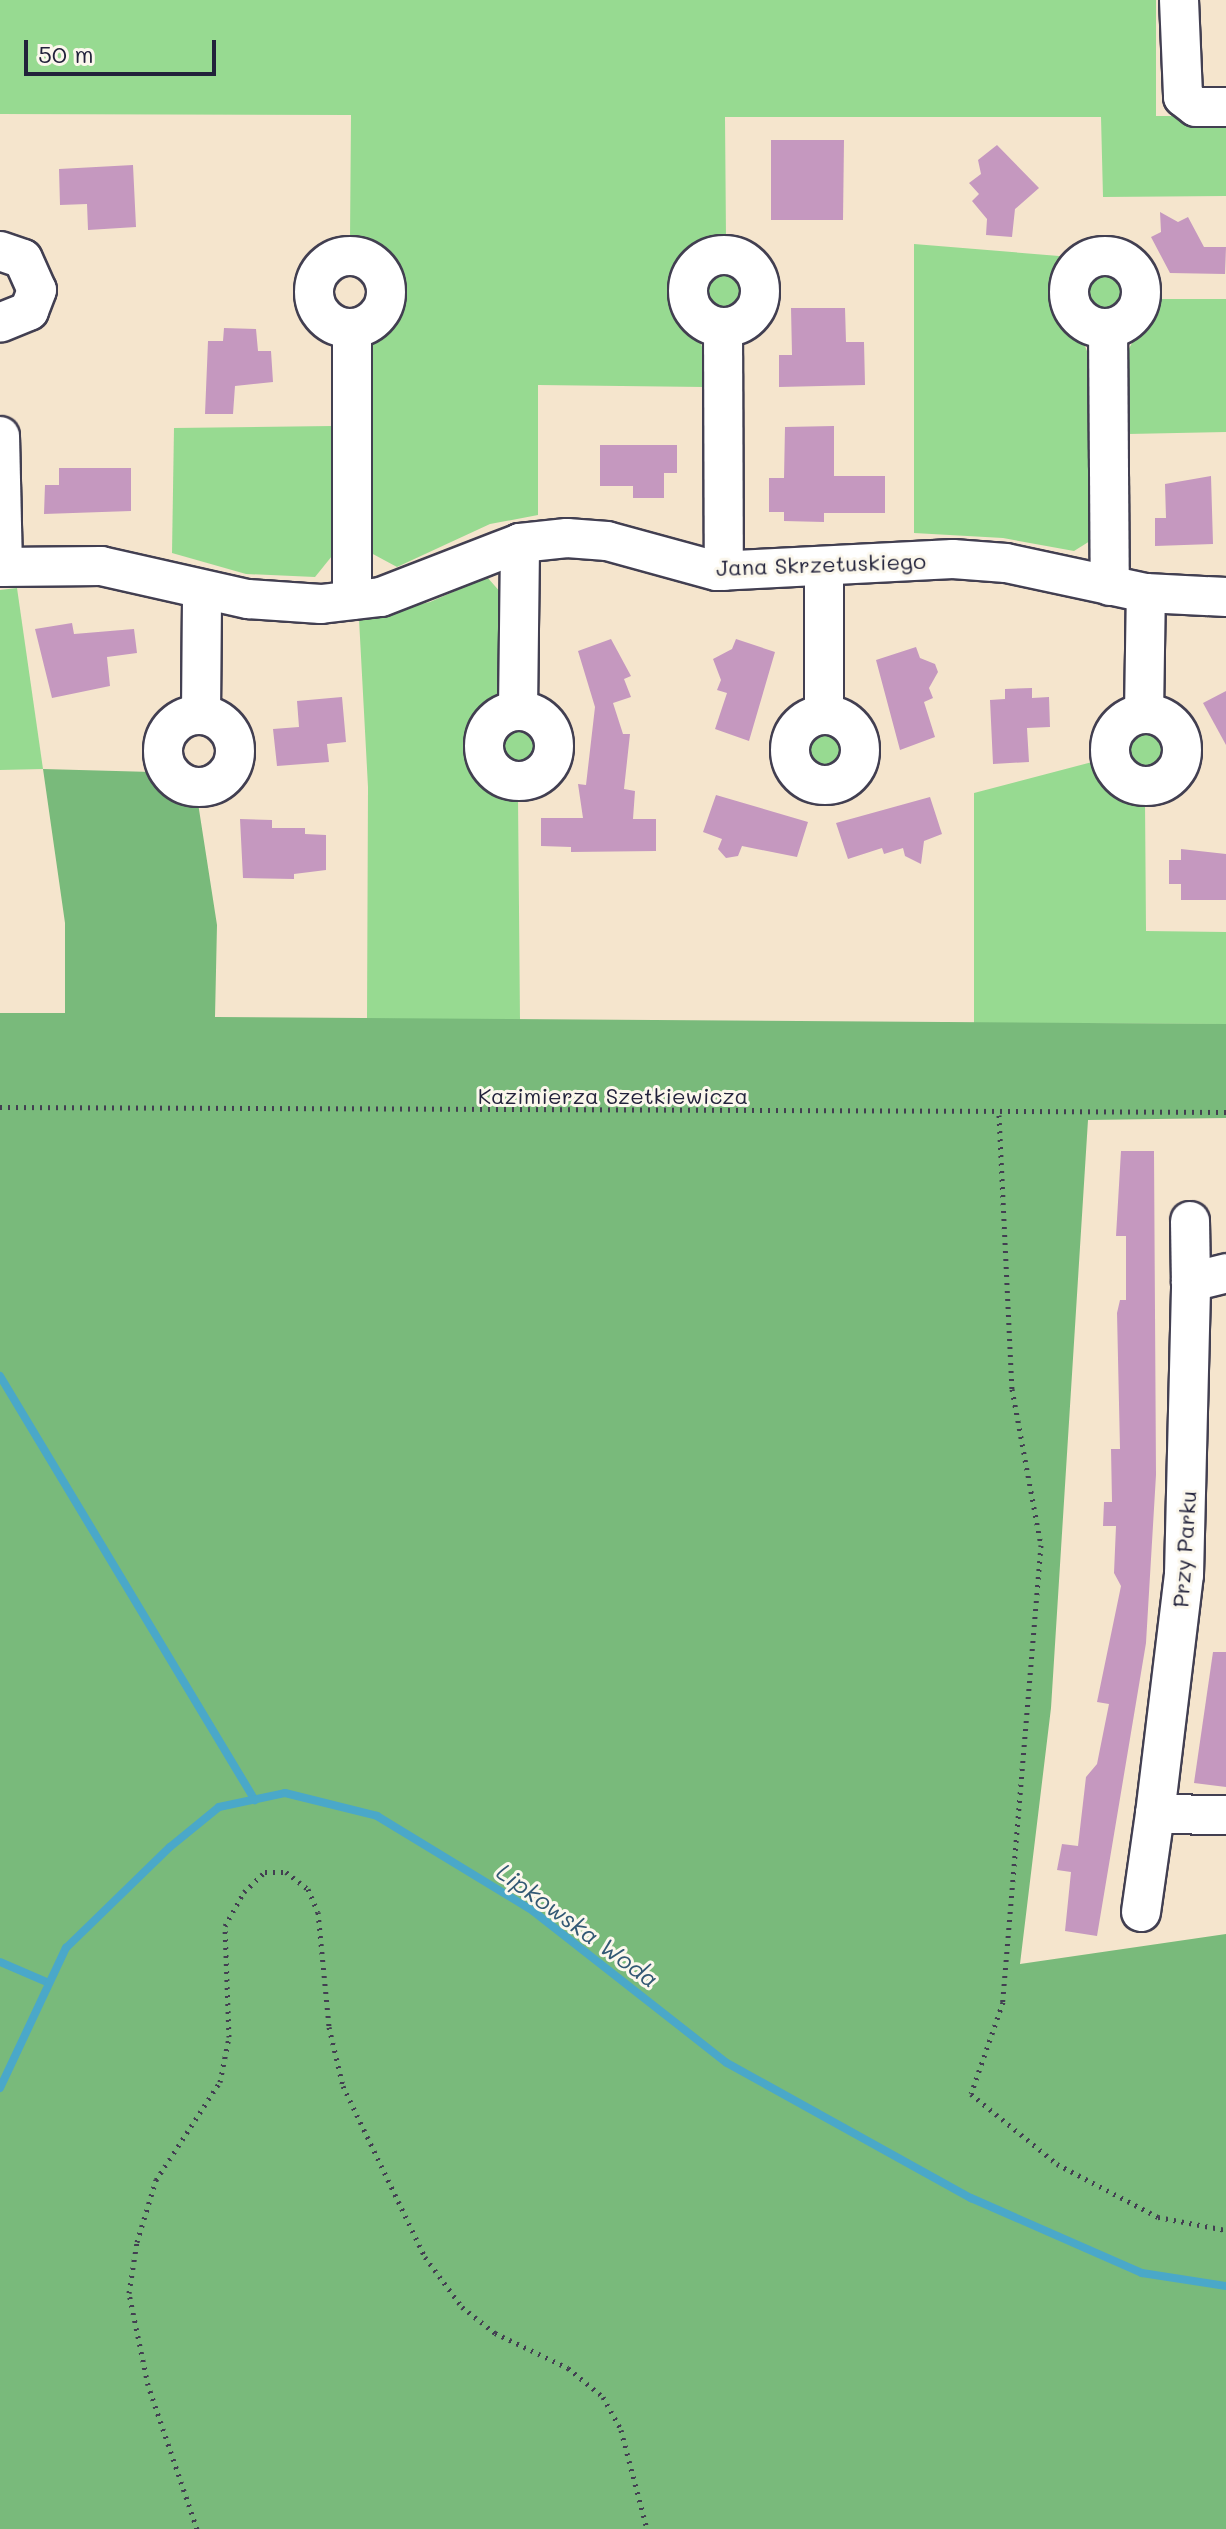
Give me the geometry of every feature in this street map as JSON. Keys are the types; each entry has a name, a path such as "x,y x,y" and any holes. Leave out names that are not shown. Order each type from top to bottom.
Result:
{"street":[{"path":"1179,0 1183,97 1196,107 1226,107"},
{"path":"0,251 23,259 37,290 29,311 0,323"},
{"path":"723,327 724,571"},
{"path":"352,328 352,600"},
{"path":"1108,328 1128,590 1144,714"},
{"path":"0,436 1,567"},
{"name":"Jana Skrzetuskiego","path":"1,567 101,566 202,591 280,604 352,600 400,591 520,543 607,541 724,571 966,560 1006,563 1128,590 1226,597"},
{"path":"518,711 520,543"},
{"path":"824,566 824,714"},
{"path":"201,714 202,591"},
{"name":"Przy Parku","path":"1141,1912 1184,1575 1208,1278 1190,1221"},
{"path":"1155,1814 1226,1815"}],"path":[{"name":"Kazimierza Szetkiewicza","path":"0,1107 999,1115 1226,1112"},
{"path":"999,1115 1012,1389 1041,1545 1003,2002 971,2094 1057,2164 1158,2217 1226,2230"},
{"path":"197,2529 148,2385 129,2293 137,2242 156,2180 220,2082 229,2037 225,1926 244,1892 265,1872 286,1872 308,1889 318,1912 329,2027 343,2086 425,2257 462,2307 495,2333 568,2368 603,2397 621,2430 647,2529"}],"green space":[{"path":"0,0 1156,0 1156,116 1226,116 1226,196 1103,197 1101,117 725,117 726,238 687,255 674,289 675,303 696,331 704,352 704,387 538,385 538,515 490,524 397,567 371,553 360,345 393,307 400,283 391,260 350,238 351,115 0,114"},
{"path":"914,244 1071,257 1057,279 1057,306 1066,324 1080,334 1089,356 1090,541 1074,551 1003,538 914,533"},
{"path":"724,267 733,268 741,274 747,282 747,300 741,308 733,314 724,315 715,314 707,308 701,300 700,291 701,282 707,274 715,268"},
{"path":"1106,267 1123,274 1130,291 1123,308 1106,315 1089,308 1082,291 1089,274"},
{"path":"1156,299 1226,299 1226,432 1128,434 1126,354"},
{"path":"332,426 332,556 315,577 246,574 172,553 174,428"},
{"path":"487,577 502,594 501,685 493,706 475,728 470,755 478,775 491,788 518,797 520,1020 367,1019 368,787 359,619 430,602"},
{"path":"17,588 43,769 0,770 0,590"},
{"path":"520,723 537,730 544,747 537,764 520,771 503,764 496,747 503,730"},
{"path":"823,725 840,732 847,749 840,766 823,773 806,766 799,749 806,732"},
{"path":"1145,727 1162,734 1169,751 1162,768 1145,775 1128,768 1121,751 1128,734"},
{"path":"1096,761 1108,785 1145,801 1146,931 1226,932 1226,1024 974,1023 974,793"},
{"path":"43,769 152,772 165,791 198,803 217,925 215,1017 1226,1024 1226,1118 1088,1120 1051,1708 1020,1964 1226,1934 1226,2529 0,2529 0,1013 65,1013 65,923"}],"building":[{"path":"771,140 844,140 843,220 771,220"},
{"path":"997,145 1039,188 1015,209 1012,237 986,235 987,219 972,201 979,194 969,183 981,174 978,160"},
{"path":"133,165 136,227 88,230 87,204 60,205 59,169"},
{"path":"1160,212 1178,222 1188,217 1204,247 1226,247 1225,274 1170,273 1151,237 1161,232"},
{"path":"791,308 845,308 846,342 864,342 865,385 779,387 779,355 792,355"},
{"path":"224,328 256,329 258,351 271,351 273,382 235,386 233,414 205,414 208,341 223,341"},
{"path":"834,426 834,476 885,476 885,513 824,513 824,522 784,521 784,512 769,512 769,478 784,478 785,427"},
{"path":"600,445 677,445 677,473 664,473 664,498 633,498 633,486 600,486"},
{"path":"59,468 131,468 131,511 44,514 45,485 59,485"},
{"path":"1211,476 1213,544 1155,546 1155,518 1166,518 1165,484"},
{"path":"72,623 74,634 134,629 137,653 107,657 110,686 52,698 35,629"},
{"path":"611,639 631,676 624,679 631,697 613,703 623,734 630,734 624,789 635,791 633,819 656,819 656,851 571,852 571,847 541,846 541,818 583,818 578,784 586,785 595,707 578,651"},
{"path":"736,639 775,652 749,741 715,729 727,693 717,690 721,680 713,659 732,649"},
{"path":"916,647 920,658 935,664 938,672 929,688 933,698 924,702 935,737 900,750 876,660"},
{"path":"1032,688 1032,698 1049,697 1050,727 1027,728 1029,762 993,764 990,700 1005,699 1005,689"},
{"path":"1226,691 1226,745 1203,703"},
{"path":"342,697 346,742 327,744 329,762 277,766 273,729 299,727 297,701"},
{"path":"716,795 808,822 797,857 742,846 738,856 726,858 718,849 722,839 703,832"},
{"path":"930,797 942,834 924,841 921,864 905,856 903,848 884,854 882,848 848,859 836,823"},
{"path":"240,819 272,820 272,828 305,828 305,834 326,835 326,870 294,874 294,879 243,878"},
{"path":"1181,849 1226,854 1226,900 1181,900 1181,884 1169,884 1169,860 1181,860"},
{"path":"1121,1151 1154,1151 1156,1475 1146,1643 1097,1936 1065,1931 1071,1872 1057,1870 1062,1844 1078,1846 1086,1777 1097,1764 1109,1704 1097,1702 1121,1586 1114,1573 1116,1526 1103,1526 1104,1502 1112,1502 1111,1449 1120,1449 1117,1313 1120,1300 1126,1300 1126,1236 1116,1236"},
{"path":"1213,1652 1226,1652 1226,1787 1194,1783"}],"waterway":[{"path":"0,1376 255,1800"},
{"name":"Lipkowska Woda","path":"0,2088 66,1948 170,1847 219,1807 285,1793 377,1816 533,1911 727,2063 971,2198 1142,2273 1226,2286"},
{"path":"0,1962 49,1983"}]}
